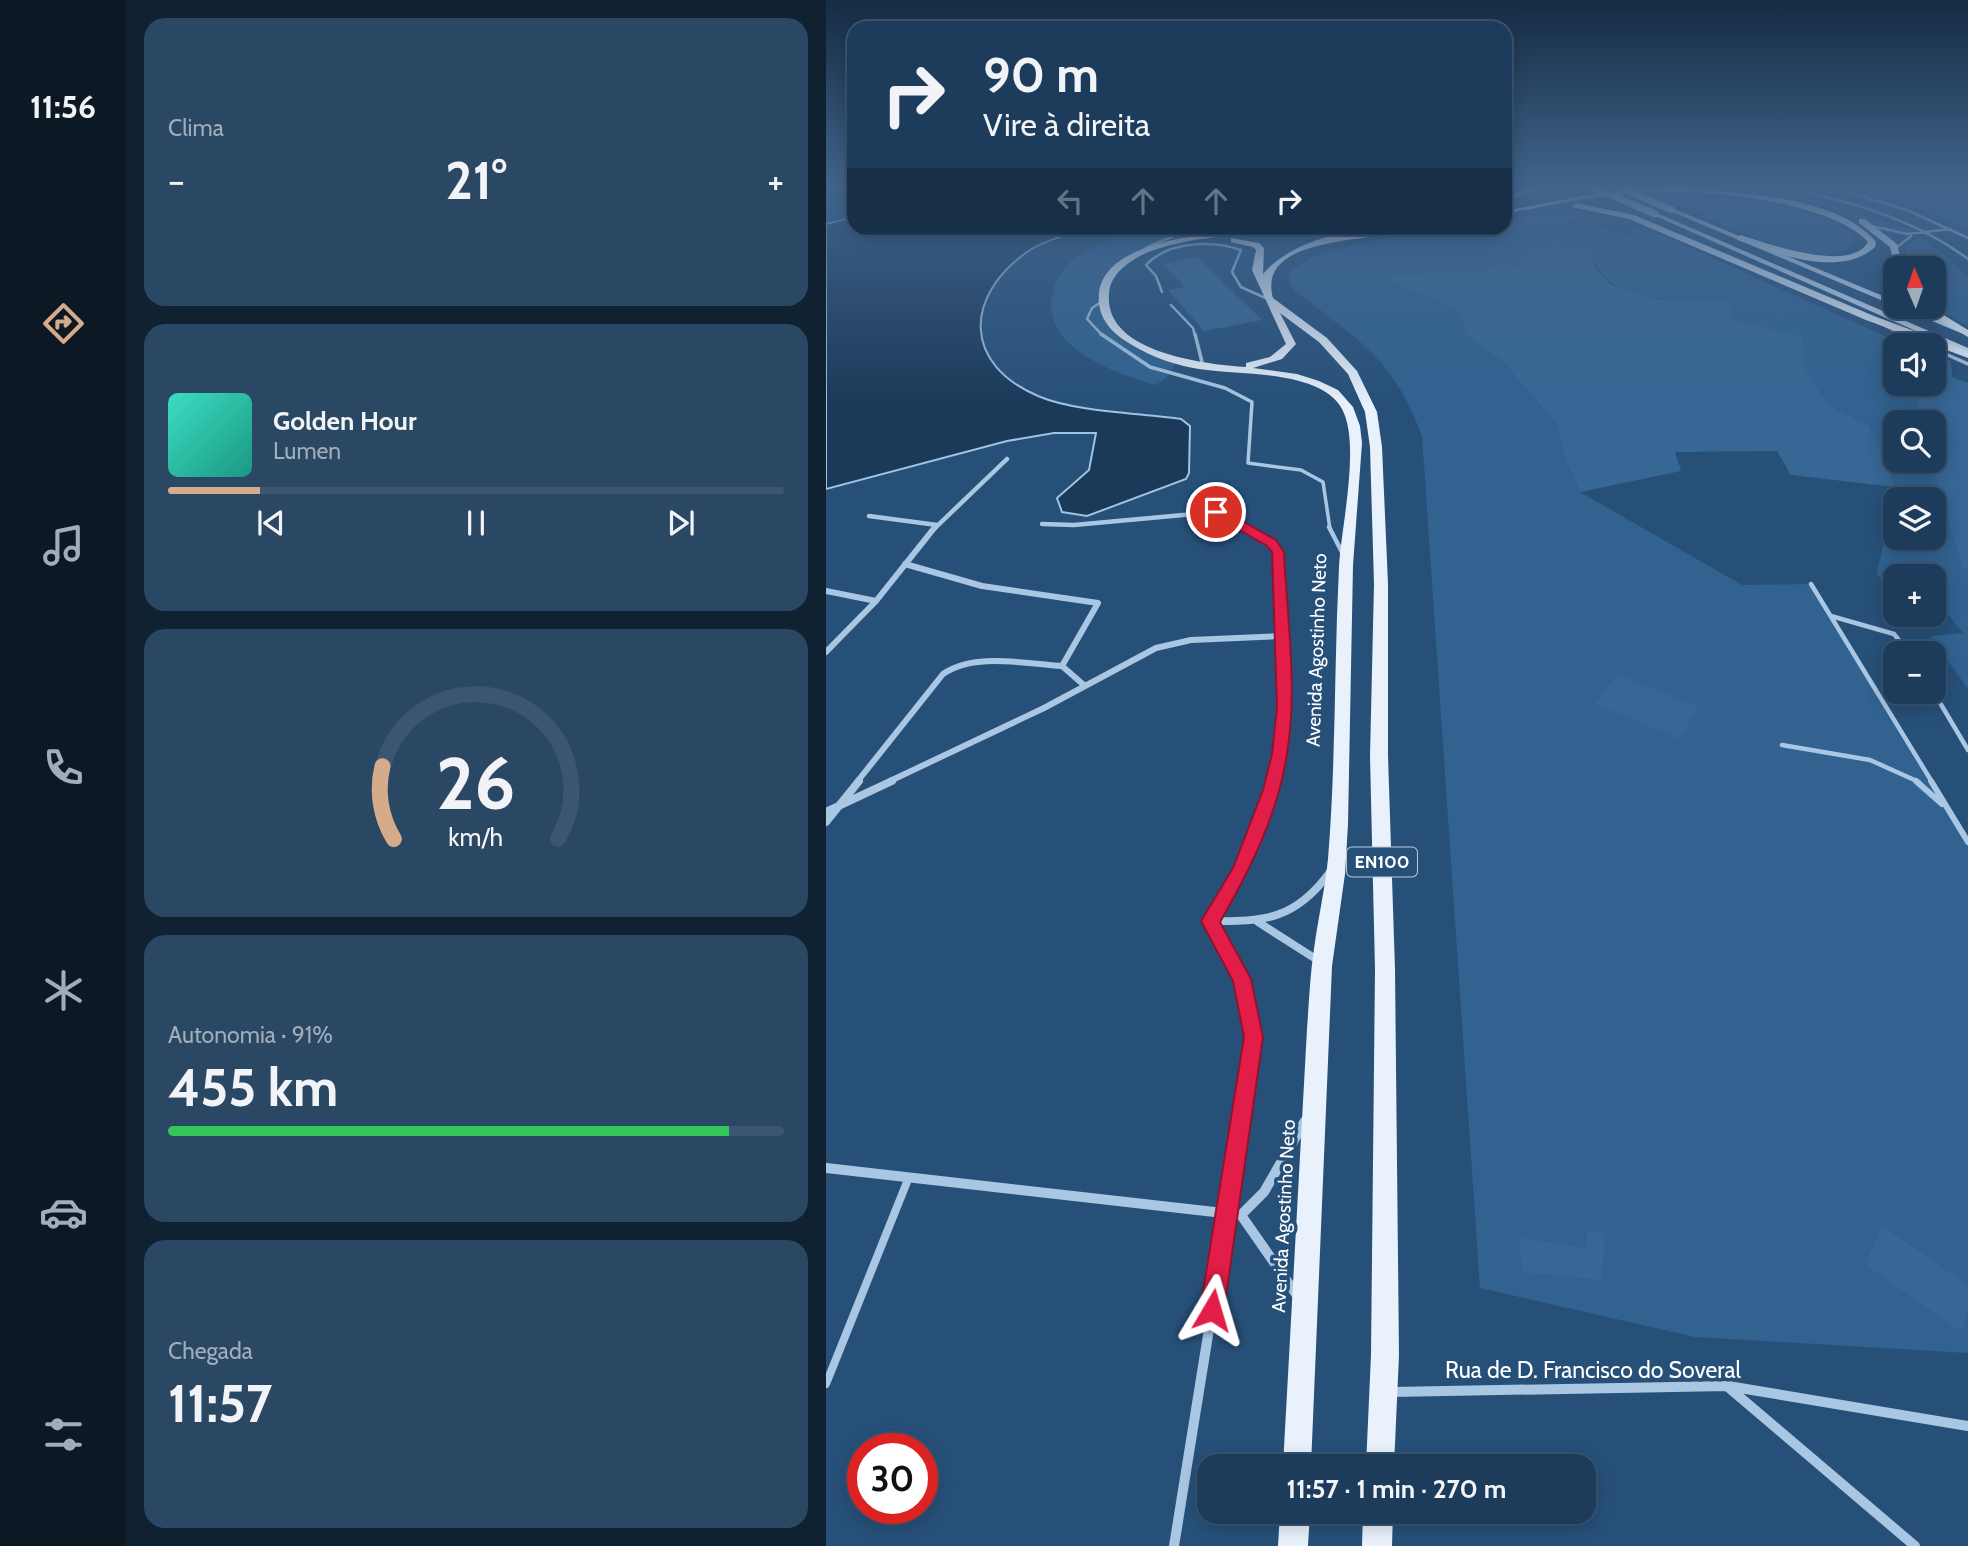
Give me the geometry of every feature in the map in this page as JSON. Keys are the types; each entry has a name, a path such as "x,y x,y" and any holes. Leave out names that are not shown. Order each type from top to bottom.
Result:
{"main road":[{"path":"1104,300 1107,281 1113,269 1130,259"},
{"path":"1204,366 1261,364 1287,351 1291,344 1289,333 1276,316 1256,270 1260,259"},
{"path":"1268,293 1270,267 1281,259"},
{"path":"1730,259 1870,318 1968,353"},
{"name":"EN100","path":"1268,293 1323,340 1353,373 1371,412 1376,447 1381,584 1379,756 1385,969 1380,1454"},
{"name":"Avenida Agostinho Neto","path":"1104,300 1104,316 1119,332 1149,352 1204,366 1295,376 1318,385 1350,407 1356,442 1347,559 1337,862 1323,963 1298,1454"},
{"path":"1943,319 1968,334"},
{"path":"1293,1546 1294,1524"},
{"path":"1377,1546 1378,1524"}],"street":[{"path":"1757,259 1968,353"},
{"path":"1790,259 1883,299"},
{"path":"1932,319 1968,334"},
{"path":"826,652 876,601 937,525 1007,459"},
{"path":"1042,524 1074,525 1216,512 1271,543 1278,552 1284,707 1280,754 1271,790 1241,870 1210,921"},
{"path":"869,516 937,525"},
{"path":"905,564 982,586 1098,603 1062,666"},
{"path":"826,591 876,601"},
{"path":"826,812 1085,686 1156,648 1191,640 1281,636"},
{"path":"826,822 943,674 956,665 971,662 1062,666 1085,686"},
{"path":"1210,921 1258,922 1297,909 1317,893 1337,862"},
{"path":"1174,1546 1254,1037 1242,979 1210,921"},
{"path":"1258,922 1323,963"},
{"path":"1241,1215 1264,1192 1283,1163 1316,1101"},
{"path":"826,1168 1241,1215 1307,1309"},
{"path":"1728,1386 1842,1488 1915,1546"},
{"name":"Rua de D. Francisco do Soveral","path":"1383,1393 1728,1386 1968,1426"}],"lane":[{"path":"1151,259 1146,265 1156,276 1163,292"},
{"path":"1239,259 1232,272 1238,284 1268,293"},
{"path":"1104,300 1091,308 1087,318 1129,355 1154,370 1231,390 1252,402 1248,463 1299,469 1323,482 1329,527 1347,559"},
{"path":"1171,305 1182,320 1193,328 1204,366"},
{"path":"1870,318 1899,333"},
{"path":"1946,354 1968,364"},
{"path":"1811,584 1968,842"},
{"path":"1831,615 1887,631 1900,641"},
{"path":"1941,704 1968,750"},
{"path":"1782,745 1830,750 1884,766 1918,781 1948,810"},
{"path":"826,1384 909,1177"}],"shaded area":[{"path":"826,259 1019,259 1006,270 992,289 983,309 981,329 985,348 996,366 1013,382 1053,401 1089,409 1181,419 1190,426 1189,473 1186,479 1087,516 1062,512 1057,498 1089,470 1096,433 1054,433 1007,441 826,489"},
{"path":"1075,259 1130,259 1113,269 1104,316 1149,352 1177,361 1167,377 1156,385 1120,373 1101,365 1068,342 1057,328 1051,311 1053,291 1059,276"},
{"path":"1311,259 1523,259 1496,270 1416,275 1408,280 1461,312 1486,348 1503,362 1558,426 1564,457 1580,492 1742,585 1811,584 1968,842 1968,1353 1695,1337 1480,1288 1422,436 1411,409 1386,369 1356,338 1295,291 1289,274"},
{"path":"1595,259 1715,259 1883,335 1883,396 1923,396 1931,410 1883,410 1883,458 1869,425 1828,405 1805,367 1801,336 1731,319 1719,300 1641,296 1609,281"},
{"path":"1946,259 1950,259 1968,278 1968,326 1946,314"},
{"path":"1946,436 1968,475 1968,689 1946,658 1946,641 1934,641 1930,636 1963,633 1946,612 1946,564 1883,564 1883,581 1877,574 1883,545 1883,550 1946,550 1946,487 1895,487 1889,473 1946,473"}],"building":[{"path":"1199,259 1262,320 1204,331 1168,290 1185,287 1163,264"},
{"path":"1521,259 1593,259 1595,268 1611,285 1660,300 1719,300 1732,305 1731,319 1802,336 1805,367 1828,405 1869,425 1883,458 1883,473 1889,473 1895,487 1791,475 1777,451 1675,452 1681,471 1580,492 1564,457 1558,426 1503,362 1467,335 1461,312 1384,278 1446,272 1483,272 1491,267 1514,266"},
{"path":"1946,359 1951,361 1952,377 1968,383 1968,569 1963,569 1946,510 1946,487 1939,487 1935,473 1946,473 1946,410 1920,410 1917,396 1946,396"},
{"path":"1617,674 1698,707 1679,739 1596,704"},
{"path":"1882,1226 1968,1285 1968,1311 1961,1332 1865,1264"},
{"path":"1588,1230 1605,1234 1602,1280 1522,1272 1519,1238 1585,1248"}],"route":[{"path":"1212,1310 1254,1037 1250,1006 1242,979 1210,921 1231,889 1252,846 1280,754 1284,707 1278,552 1271,543 1254,532 1216,512"}]}
